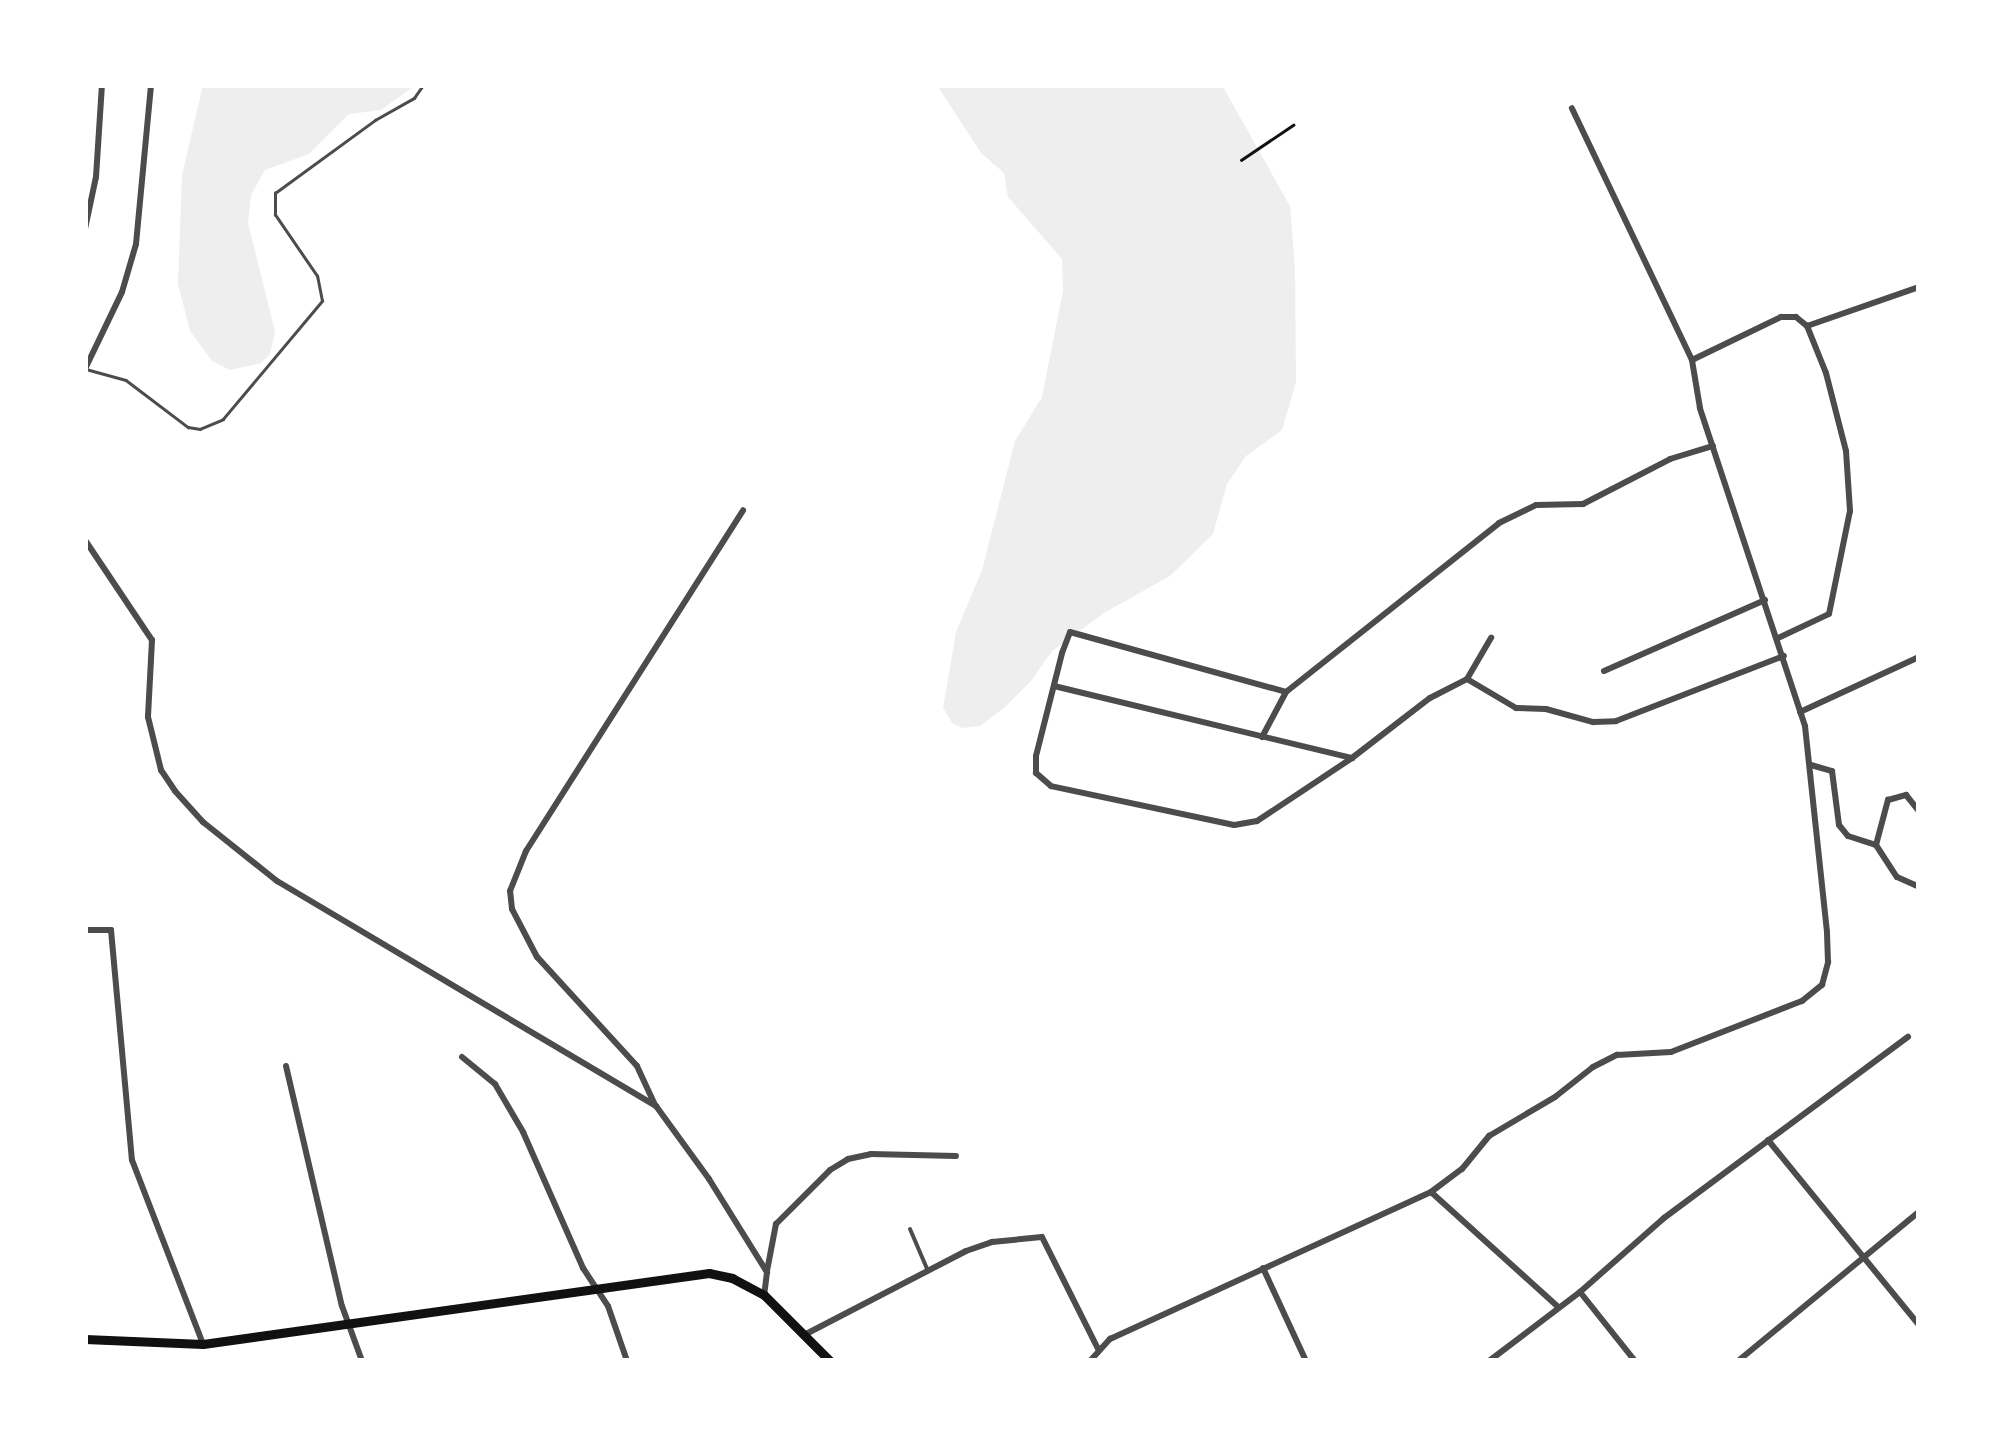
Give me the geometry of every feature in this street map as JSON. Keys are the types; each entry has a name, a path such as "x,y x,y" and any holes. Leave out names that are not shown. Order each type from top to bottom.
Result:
{"main road":[{"path":"85,1340 203,1344 709,1274 732,1278 764,1295 830,1361"}],"street":[{"path":"85,229 96,177 102,85"},
{"path":"85,369 122,292 136,244 151,85"},
{"path":"1090,1361 1110,1339 1430,1192 1462,1170 1489,1136 1555,1097 1593,1067 1618,1056 1671,1052 1802,1001 1822,985 1828,962 1828,932 1810,765 1800,712 1713,446 1692,360 1572,108"},
{"path":"1807,326 1919,287"},
{"path":"1692,360 1781,316 1796,317 1807,326 1826,373 1846,451 1850,511 1828,614 1778,638"},
{"path":"1262,738 1286,692 1514,514 1536,506 1583,504 1686,452 1713,446"},
{"path":"743,510 526,851 510,891 512,908 537,957 638,1066 656,1106 709,1179 767,1272"},
{"path":"85,540 152,640 148,717 153,746 161,770 203,822 277,882 656,1106"},
{"path":"1604,671 1765,600"},
{"path":"1286,692 1070,632 1036,756 1036,773 1051,786 1234,825 1257,821 1352,758 1430,698 1467,679 1492,638"},
{"path":"1467,679 1516,708 1546,710 1593,722 1616,721 1784,656"},
{"path":"1800,712 1919,657"},
{"path":"1054,686 1352,758"},
{"path":"1810,765 1832,771 1839,825 1848,836 1876,845 1897,876 1919,887"},
{"path":"1876,845 1888,800 1906,795 1919,812"},
{"path":"85,930 111,930 126,1133 132,1160 203,1344"},
{"path":"1489,1361 1580,1292 1664,1218 1908,1038"},
{"path":"462,1057 495,1084 523,1132 595,1287 608,1306 627,1361"},
{"path":"286,1066 348,1324 362,1361"},
{"path":"1768,1140 1919,1325"},
{"path":"764,1295 776,1224 839,1164 871,1154 956,1156"},
{"path":"1430,1192 1557,1306"},
{"path":"1738,1361 1919,1212"},
{"path":"910,1229 928,1272"},
{"path":"804,1335 992,1242 1042,1237 1098,1350"},
{"path":"1263,1268 1306,1361"},
{"path":"1580,1292 1636,1361"}],"lane":[{"path":"85,369 126,380 188,426 200,429 224,420 322,300 318,276 275,215 275,193 375,120 414,98 423,85"}],"path":[{"path":"1241,160 1293,125"}],"shaded area":[{"path":"203,85 416,85 381,110 349,114 309,154 265,170 251,195 248,223 275,332 270,354 261,363 230,370 212,361 190,331 178,284 182,175"},
{"path":"937,85 1222,85 1290,206 1295,268 1296,382 1282,430 1246,456 1227,484 1213,534 1170,576 1104,613 1052,651 1031,681 1004,708 980,726 962,728 952,723 943,708 956,632 982,570 1015,441 1042,397 1063,291 1062,259 1008,197 1004,173 981,153"}]}
